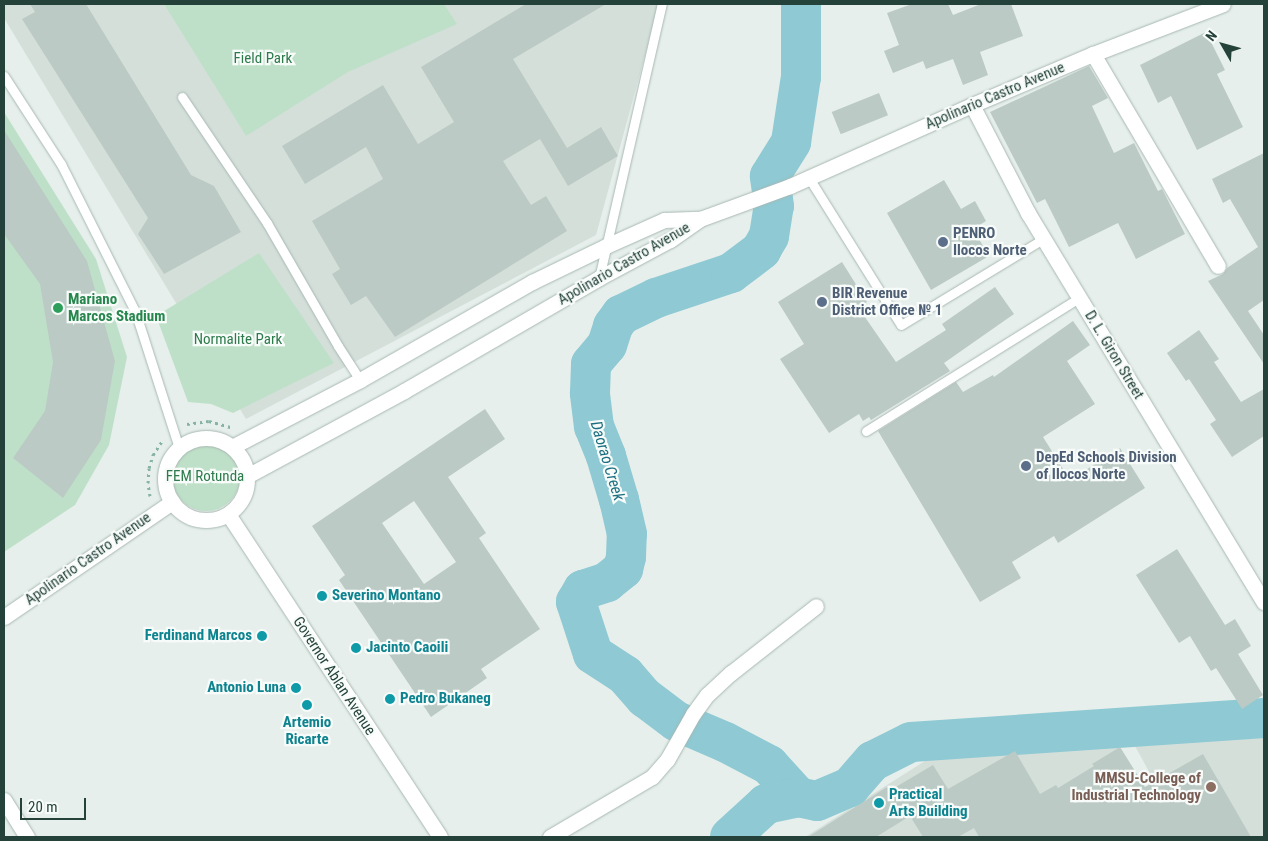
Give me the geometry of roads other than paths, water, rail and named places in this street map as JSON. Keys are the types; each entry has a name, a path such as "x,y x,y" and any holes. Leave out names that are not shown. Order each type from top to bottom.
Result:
{"main road":[{"name":"Apolinario Castro Avenue","path":"248,476 404,391 599,278 670,240 700,219 790,186 972,105 1093,54 1223,4"},
{"path":"1093,54 1218,266"},
{"name":"D. L. Giron Street","path":"972,105 1044,239 1264,602"},
{"name":"Apolinario Castro Avenue","path":"232,447 360,380 532,282 664,220 700,219"},
{"path":"205,438 222,441 232,447 245,465 248,476 243,498 228,514 217,519 198,519 180,512 172,502 165,480 166,468 179,448 188,442 205,438"},
{"name":"Apolinario Castro Avenue","path":"4,617 172,502"},
{"name":"Governor Ablan Avenue","path":"228,514 440,837"},
{"path":"550,837 652,777 673,751 688,723 707,695 725,678 816,606"},
{"path":"4,800 27,837"}],"lane":[{"path":"599,278 662,4"},
{"path":"4,76 61,164 135,311 179,448"},
{"path":"182,97 267,223 338,346 360,380"},
{"path":"809,178 901,326 1044,239"},
{"path":"866,431 1079,298"}],"waterway":[{"name":"Daorao Creek","path":"798,797 769,765 725,742 676,721 645,698 625,675 593,654 576,602 583,590 607,582 623,569 626,557 627,534 619,500 606,456 594,427 590,393 591,364 607,345 613,326 621,315 656,298 731,273 761,250 769,236 774,206 770,176 791,142 801,77 801,4"},
{"path":"730,837 766,804 798,797 817,801 850,787 873,761 911,742 1264,718"}],"place":[{"name":"PENRO Ilocos Norte","path":"943,242"},
{"name":"BIR Revenue District Office № 1","path":"822,302"},
{"name":"Mariano Marcos Stadium","path":"58,308"},
{"name":"DepEd Schools Division of Ilocos Norte","path":"1026,466"},
{"name":"Severino Montano","path":"322,596"},
{"name":"Ferdinand Marcos","path":"262,636"},
{"name":"Jacinto Caoili","path":"356,648"},
{"name":"Antonio Luna","path":"296,688"},
{"name":"Pedro Bukaneg","path":"390,699"},
{"name":"Artemio Ricarte","path":"307,705"},
{"name":"MMSU-College of Industrial Technology","path":"1211,787"},
{"name":"Practical Arts Building","path":"879,803"}],"park label":[{"name":"Field Park","path":"263,59"},
{"name":"Normalite Park","path":"238,340"},
{"name":"FEM Rotunda","path":"205,477"}]}
